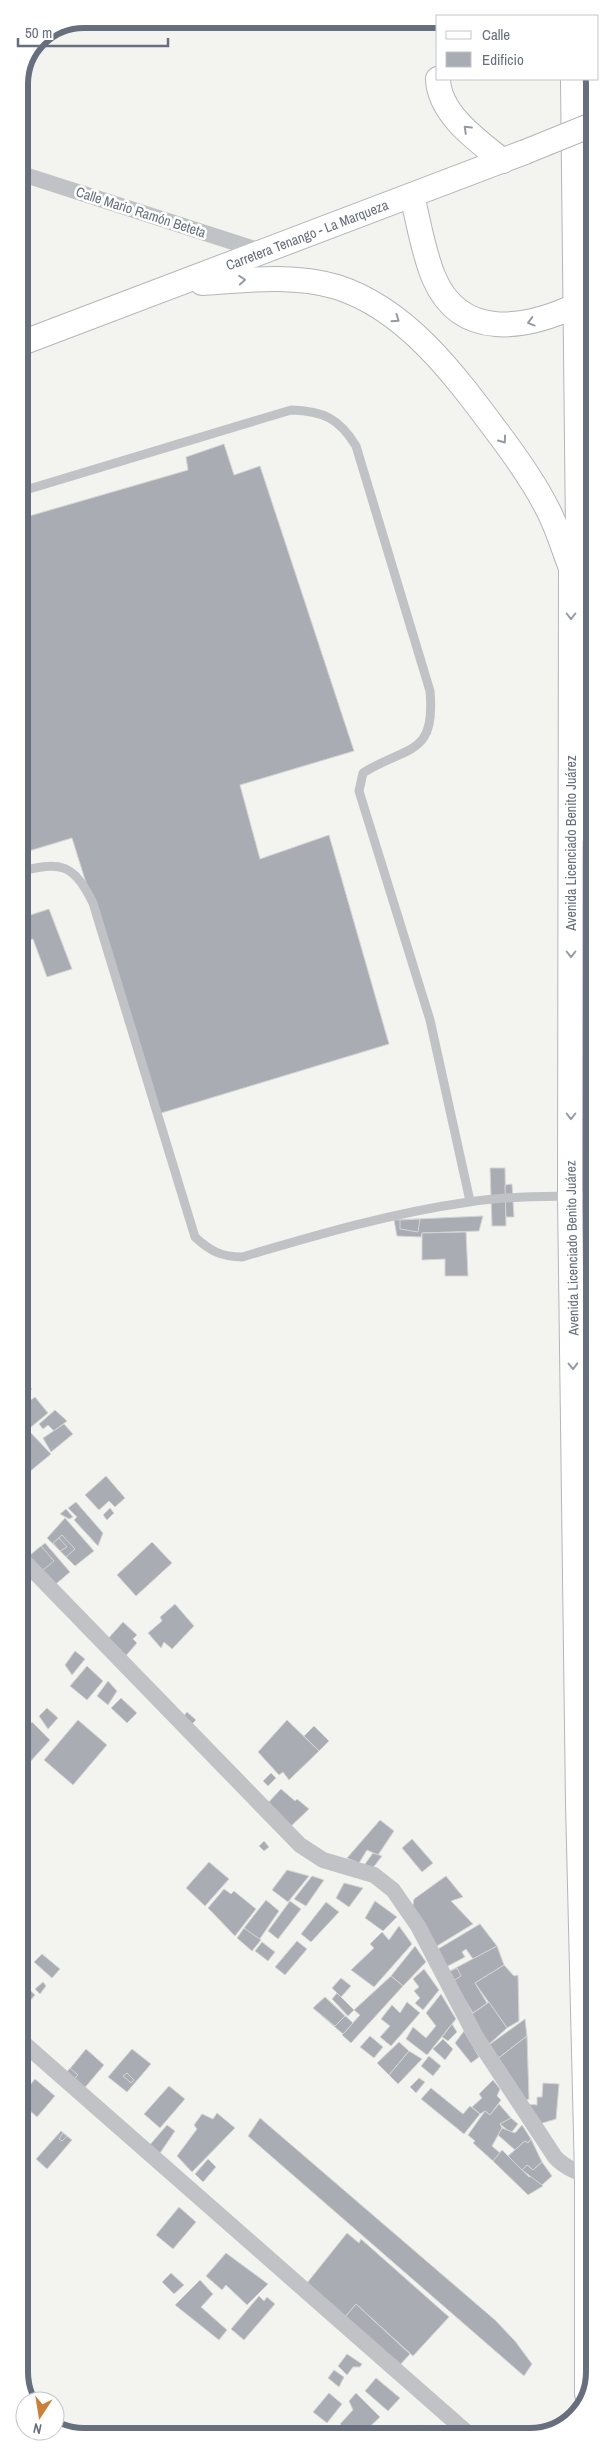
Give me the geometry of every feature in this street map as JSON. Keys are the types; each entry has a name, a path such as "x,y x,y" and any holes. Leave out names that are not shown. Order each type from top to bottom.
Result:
{"main road":[{"path":"438,80 438,86 444,103 453,114 503,161"},
{"path":"573,80 585,249 578,532"},
{"name":"Carretera Tenango - La Marqueza","path":"28,341 412,196 586,127"},
{"path":"412,196 434,279 447,299 464,315 492,325 521,325 585,305"},
{"path":"176,284 257,279 298,279 338,288 370,303 399,321 434,353 481,410 523,466 548,509 571,568"},
{"name":"Avenida Licenciado Benito Juárez","path":"578,532 571,568 570,1196 586,1625"},
{"name":"Avenida Licenciado Benito Juárez","path":"578,532 586,550"}],"street":[{"name":"Calle Mario Ramón Beteta","path":"28,176 264,252"},
{"path":"28,1565 300,1845 324,1860 374,1875 393,1890 418,1926 476,2037 555,2157 562,2165 586,2175"},
{"path":"28,2047 462,2428"}],"lane":[{"path":"28,489 291,410 309,410 330,418 346,429 356,446 430,691 432,711 429,728 421,743 411,751 363,772 359,791 430,1020 470,1201"},
{"path":"28,870 55,865 70,870 87,890 93,903 195,1237 207,1249 226,1257 242,1257 364,1222 470,1201 586,1196"}],"building":[{"path":"224,444 234,475 260,466 354,751 240,785 260,859 329,835 389,1044 158,1114 72,838 28,851 28,516 188,470 186,457"},
{"path":"49,909 72,969 47,977 33,939 28,940 28,916"},
{"path":"490,1168 505,1168 506,1226 492,1226"},
{"path":"512,1184 514,1217 506,1217 505,1185"},
{"path":"483,1216 479,1231 422,1233 421,1237 397,1236 394,1220"},
{"path":"420,1219 418,1232 400,1229 400,1220"},
{"path":"466,1232 468,1276 445,1276 445,1259 422,1260 422,1233"},
{"path":"35,1397 48,1413 28,1430 28,1402"},
{"path":"55,1410 67,1421 54,1431 48,1425 43,1429 39,1424"},
{"path":"64,1424 73,1434 51,1452 43,1438"},
{"path":"28,1432 51,1454 28,1473"},
{"path":"106,1476 125,1498 115,1507 109,1501 99,1510 85,1495"},
{"path":"76,1502 103,1533 98,1546 74,1520 77,1517 68,1508"},
{"path":"110,1508 114,1513 107,1520 103,1515"},
{"path":"66,1509 73,1517 69,1519 60,1514"},
{"path":"65,1518 94,1551 75,1566 47,1538"},
{"path":"62,1535 75,1549 66,1557 53,1543"},
{"path":"59,1538 67,1547 60,1551 53,1543"},
{"path":"152,1542 172,1563 136,1596 117,1575"},
{"path":"45,1543 70,1572 51,1588 28,1561 28,1557"},
{"path":"41,1546 54,1561 42,1571 29,1556"},
{"path":"175,1604 194,1626 172,1649 164,1642 161,1648 148,1633 162,1621 160,1617"},
{"path":"123,1622 137,1635 133,1639 137,1643 123,1659 105,1642"},
{"path":"75,1651 85,1659 72,1675 65,1665"},
{"path":"87,1666 103,1681 87,1700 70,1686"},
{"path":"108,1681 117,1691 108,1705 97,1696"},
{"path":"121,1698 137,1713 127,1723 111,1708"},
{"path":"47,1708 58,1718 48,1729 39,1716"},
{"path":"187,1712 196,1720 191,1725 183,1717"},
{"path":"78,1720 107,1745 73,1785 44,1760"},
{"path":"287,1720 319,1751 289,1780 283,1772 279,1775 258,1752"},
{"path":"32,1722 50,1740 29,1763 28,1762 28,1726"},
{"path":"314,1726 329,1741 319,1751 304,1736"},
{"path":"271,1773 276,1778 268,1786 263,1781"},
{"path":"281,1789 295,1801 297,1799 309,1809 288,1829 265,1806"},
{"path":"380,1820 394,1831 378,1855 367,1850 359,1863 347,1858"},
{"path":"412,1839 433,1863 422,1872 402,1848"},
{"path":"264,1841 269,1847 264,1851 259,1846"},
{"path":"373,1853 382,1856 372,1869 365,1864"},
{"path":"209,1862 229,1879 205,1906 186,1888"},
{"path":"287,1870 309,1876 288,1902 272,1890"},
{"path":"312,1876 324,1880 306,1906 294,1899"},
{"path":"446,1876 463,1897 451,1901 473,1924 432,1949 412,1910 414,1899"},
{"path":"344,1883 363,1888 349,1907 336,1898"},
{"path":"224,1889 231,1894 234,1891 256,1909 235,1936 208,1908"},
{"path":"266,1900 279,1911 259,1940 244,1928"},
{"path":"290,1901 301,1909 278,1939 268,1931"},
{"path":"375,1901 397,1917 383,1931 365,1918"},
{"path":"326,1902 339,1912 311,1942 301,1934"},
{"path":"480,1924 497,1946 473,1959 466,1949 462,1952 465,1957 446,1967 438,1949"},
{"path":"399,1926 412,1944 374,1987 351,1970 374,1948 370,1944 382,1932 389,1940"},
{"path":"244,1928 261,1940 252,1951 237,1938"},
{"path":"297,1941 307,1949 285,1975 275,1967"},
{"path":"262,1942 275,1952 268,1961 255,1951"},
{"path":"415,1946 426,1962 403,1986 391,1976"},
{"path":"497,1946 504,1965 475,1983 487,2003 473,2013 448,1972"},
{"path":"42,1954 60,1969 52,1978 34,1962"},
{"path":"504,1965 514,1976 518,1975 519,2021 507,2028 475,1983"},
{"path":"457,1968 461,1976 453,1981 448,1972"},
{"path":"424,1969 439,1990 423,2010 415,2003 420,1998 414,1991 419,1987 413,1979"},
{"path":"391,1976 403,1986 351,2043 342,2035 360,2015 354,2010"},
{"path":"341,1978 351,1986 341,1997 332,1988"},
{"path":"43,1982 46,1986 40,1994 35,1989"},
{"path":"28,1988 35,1995 28,2003"},
{"path":"337,1993 354,2010 348,2016 332,1999"},
{"path":"441,1994 456,2019 427,2055 406,2039 413,2027 426,2038 436,2026 426,2013"},
{"path":"325,1997 353,2023 343,2034 313,2008"},
{"path":"325,1997 345,2016 335,2026 313,2008"},
{"path":"407,2002 420,2013 391,2046 380,2037 390,2026 381,2019 392,2005 400,2013"},
{"path":"489,2002 507,2028 486,2047 469,2016"},
{"path":"525,2019 527,2036 496,2060 486,2047"},
{"path":"452,2024 457,2032 448,2041 442,2037"},
{"path":"464,2031 479,2057 471,2063 455,2043"},
{"path":"370,2036 383,2047 374,2058 360,2047"},
{"path":"527,2036 529,2099 523,2101 496,2060"},
{"path":"443,2039 453,2049 445,2060 433,2049"},
{"path":"399,2042 409,2051 389,2075 377,2063"},
{"path":"86,2049 104,2065 82,2091 64,2076"},
{"path":"132,2049 151,2064 127,2092 108,2077"},
{"path":"409,2051 422,2059 398,2084 389,2075"},
{"path":"429,2056 441,2066 433,2076 421,2066"},
{"path":"70,2068 78,2075 71,2082 64,2076"},
{"path":"127,2073 134,2080 131,2083 123,2076"},
{"path":"419,2078 425,2082 416,2093 410,2087"},
{"path":"35,2079 55,2096 37,2117 28,2109 28,2087"},
{"path":"493,2080 500,2089 497,2096 501,2100 490,2115 485,2111 480,2114 472,2107 482,2098 479,2094"},
{"path":"543,2083 559,2084 556,2119 536,2125 524,2104 537,2105 537,2097 542,2097"},
{"path":"169,2086 185,2099 160,2128 144,2114"},
{"path":"431,2088 463,2114 470,2106 480,2114 464,2134 421,2099"},
{"path":"499,2104 511,2118 500,2124 502,2128 492,2146 500,2153 493,2161 473,2143 475,2141 468,2135 485,2111 490,2115"},
{"path":"217,2113 235,2128 192,2172 177,2156 197,2129 194,2125 202,2114 213,2119"},
{"path":"260,2118 495,2320 515,2341 532,2364 524,2376 248,2136"},
{"path":"511,2118 518,2124 511,2133 500,2124"},
{"path":"167,2125 175,2131 158,2156 148,2147"},
{"path":"522,2125 531,2139 528,2143 525,2141 515,2150 498,2135 502,2128 515,2133"},
{"path":"61,2131 72,2140 47,2169 36,2159"},
{"path":"63,2133 67,2136 62,2141 59,2139"},
{"path":"531,2139 542,2162 533,2170 527,2165 522,2170 508,2156 525,2141 528,2143"},
{"path":"502,2150 529,2177 533,2176 543,2186 528,2195 493,2161"},
{"path":"208,2159 216,2167 203,2182 195,2174"},
{"path":"542,2162 552,2176 542,2185 522,2170 527,2165 533,2170"},
{"path":"179,2207 196,2222 173,2249 156,2235"},
{"path":"347,2233 359,2243 361,2239 449,2317 413,2356 356,2304 345,2317 307,2283"},
{"path":"226,2253 268,2284 247,2305 226,2285 222,2290 206,2276"},
{"path":"171,2273 184,2285 174,2294 162,2282"},
{"path":"200,2280 213,2294 201,2307 227,2330 219,2340 175,2305"},
{"path":"259,2296 264,2301 267,2297 275,2304 244,2340 231,2329"},
{"path":"356,2304 410,2354 399,2366 345,2317"},
{"path":"347,2354 362,2364 360,2367 353,2367 347,2375 338,2366"},
{"path":"334,2370 344,2377 339,2387 328,2378"},
{"path":"376,2378 400,2398 388,2411 365,2391"},
{"path":"329,2393 342,2404 327,2423 313,2412"},
{"path":"356,2393 380,2417 368,2428 344,2428 340,2424 353,2410 349,2401"}]}
